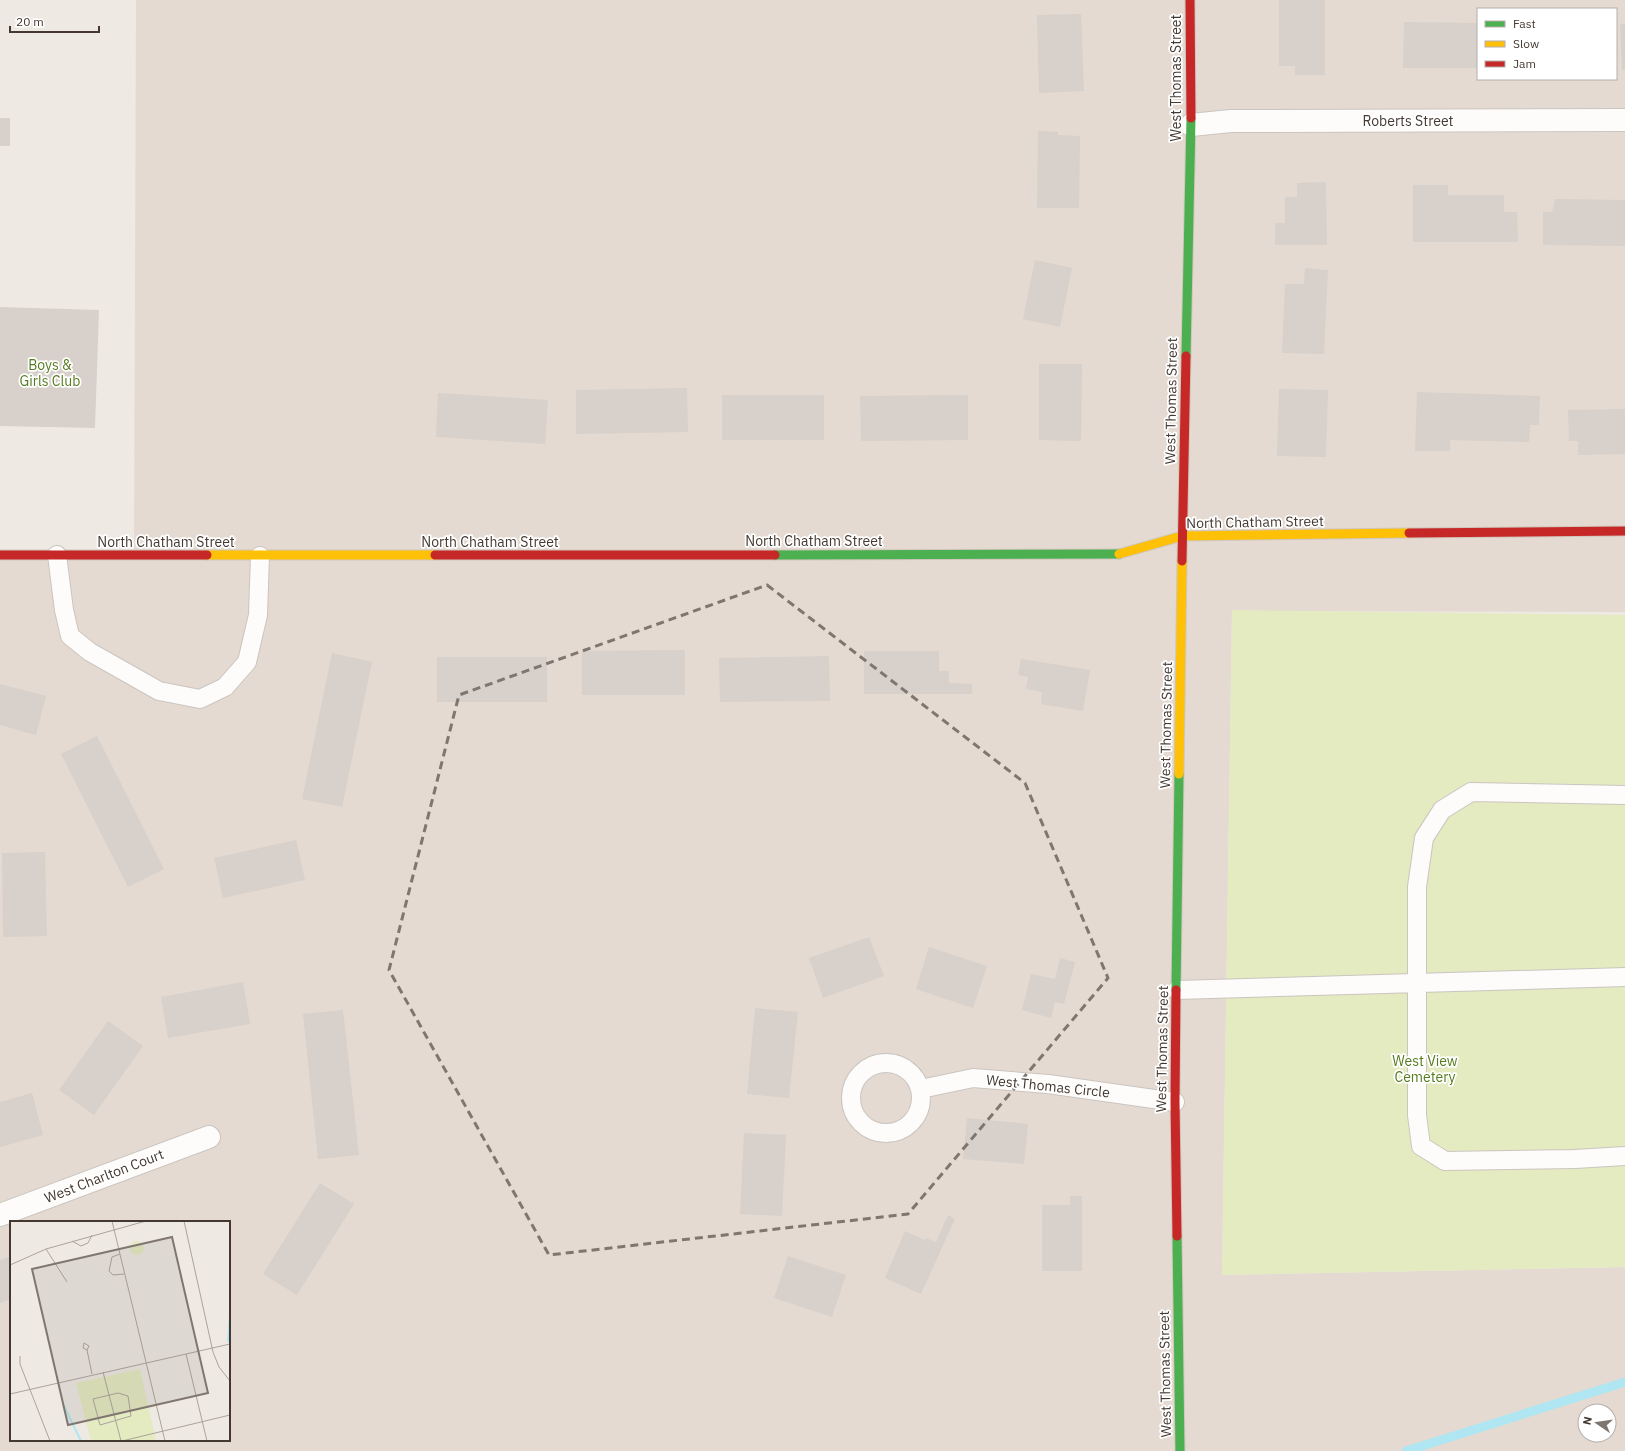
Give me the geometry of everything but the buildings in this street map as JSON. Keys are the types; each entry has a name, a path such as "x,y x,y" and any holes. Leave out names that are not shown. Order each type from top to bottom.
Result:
{"street":[{"name":"West Thomas Street","path":"1180,1451 1175,1102 1182,536 1191,125 1190,0"},
{"name":"Roberts Street","path":"1191,125 1239,121 1625,120"},
{"name":"North Chatham Street","path":"0,555 1117,555 1182,536 1625,532"},
{"name":"West Charlton Court","path":"0,1215 209,1137"}],"lane":[{"path":"57,555 64,610 70,636 90,652 159,691 200,698 225,687 247,662 258,615 260,556"},
{"path":"1625,795 1471,792 1442,810 1424,838 1417,887 1417,1115 1421,1146 1445,1161 1575,1159 1625,1156"},
{"path":"1177,990 1625,977"},
{"name":"West Thomas Circle","path":"921,1089 973,1078 1048,1084 1175,1102"}],"highlighted area":[{"path":"767,585 1025,783 1108,978 908,1214 549,1255 389,970 459,695"}],"shaded area":[{"path":"136,0 1625,0 1625,612 1232,611 1222,1275 1625,1267 1625,1451 0,1451 0,555 134,555"}],"green space":[{"name":"West View Cemetery","path":"1232,610 1625,615 1625,1267 1222,1275"}],"waterway":[{"path":"1406,1451 1625,1382"}],"traffic: fast":[{"path":"1186,356 1191,118"},
{"path":"775,555 1119,554"},
{"path":"1176,990 1179,774"},
{"path":"1177,1236 1180,1451"}],"traffic: slow":[{"path":"1119,554 1182,536 1409,533"},
{"path":"207,555 435,555"},
{"path":"1179,774 1182,561"}],"traffic: jam":[{"path":"1190,0 1191,118"},
{"path":"1182,561 1186,356"},
{"path":"1409,533 1625,531"},
{"path":"0,555 207,555"},
{"path":"435,555 775,555"},
{"path":"1176,990 1175,1102 1177,1236"}],"park label":[{"name":"Boys & Girls Club","path":"50,374"}]}
